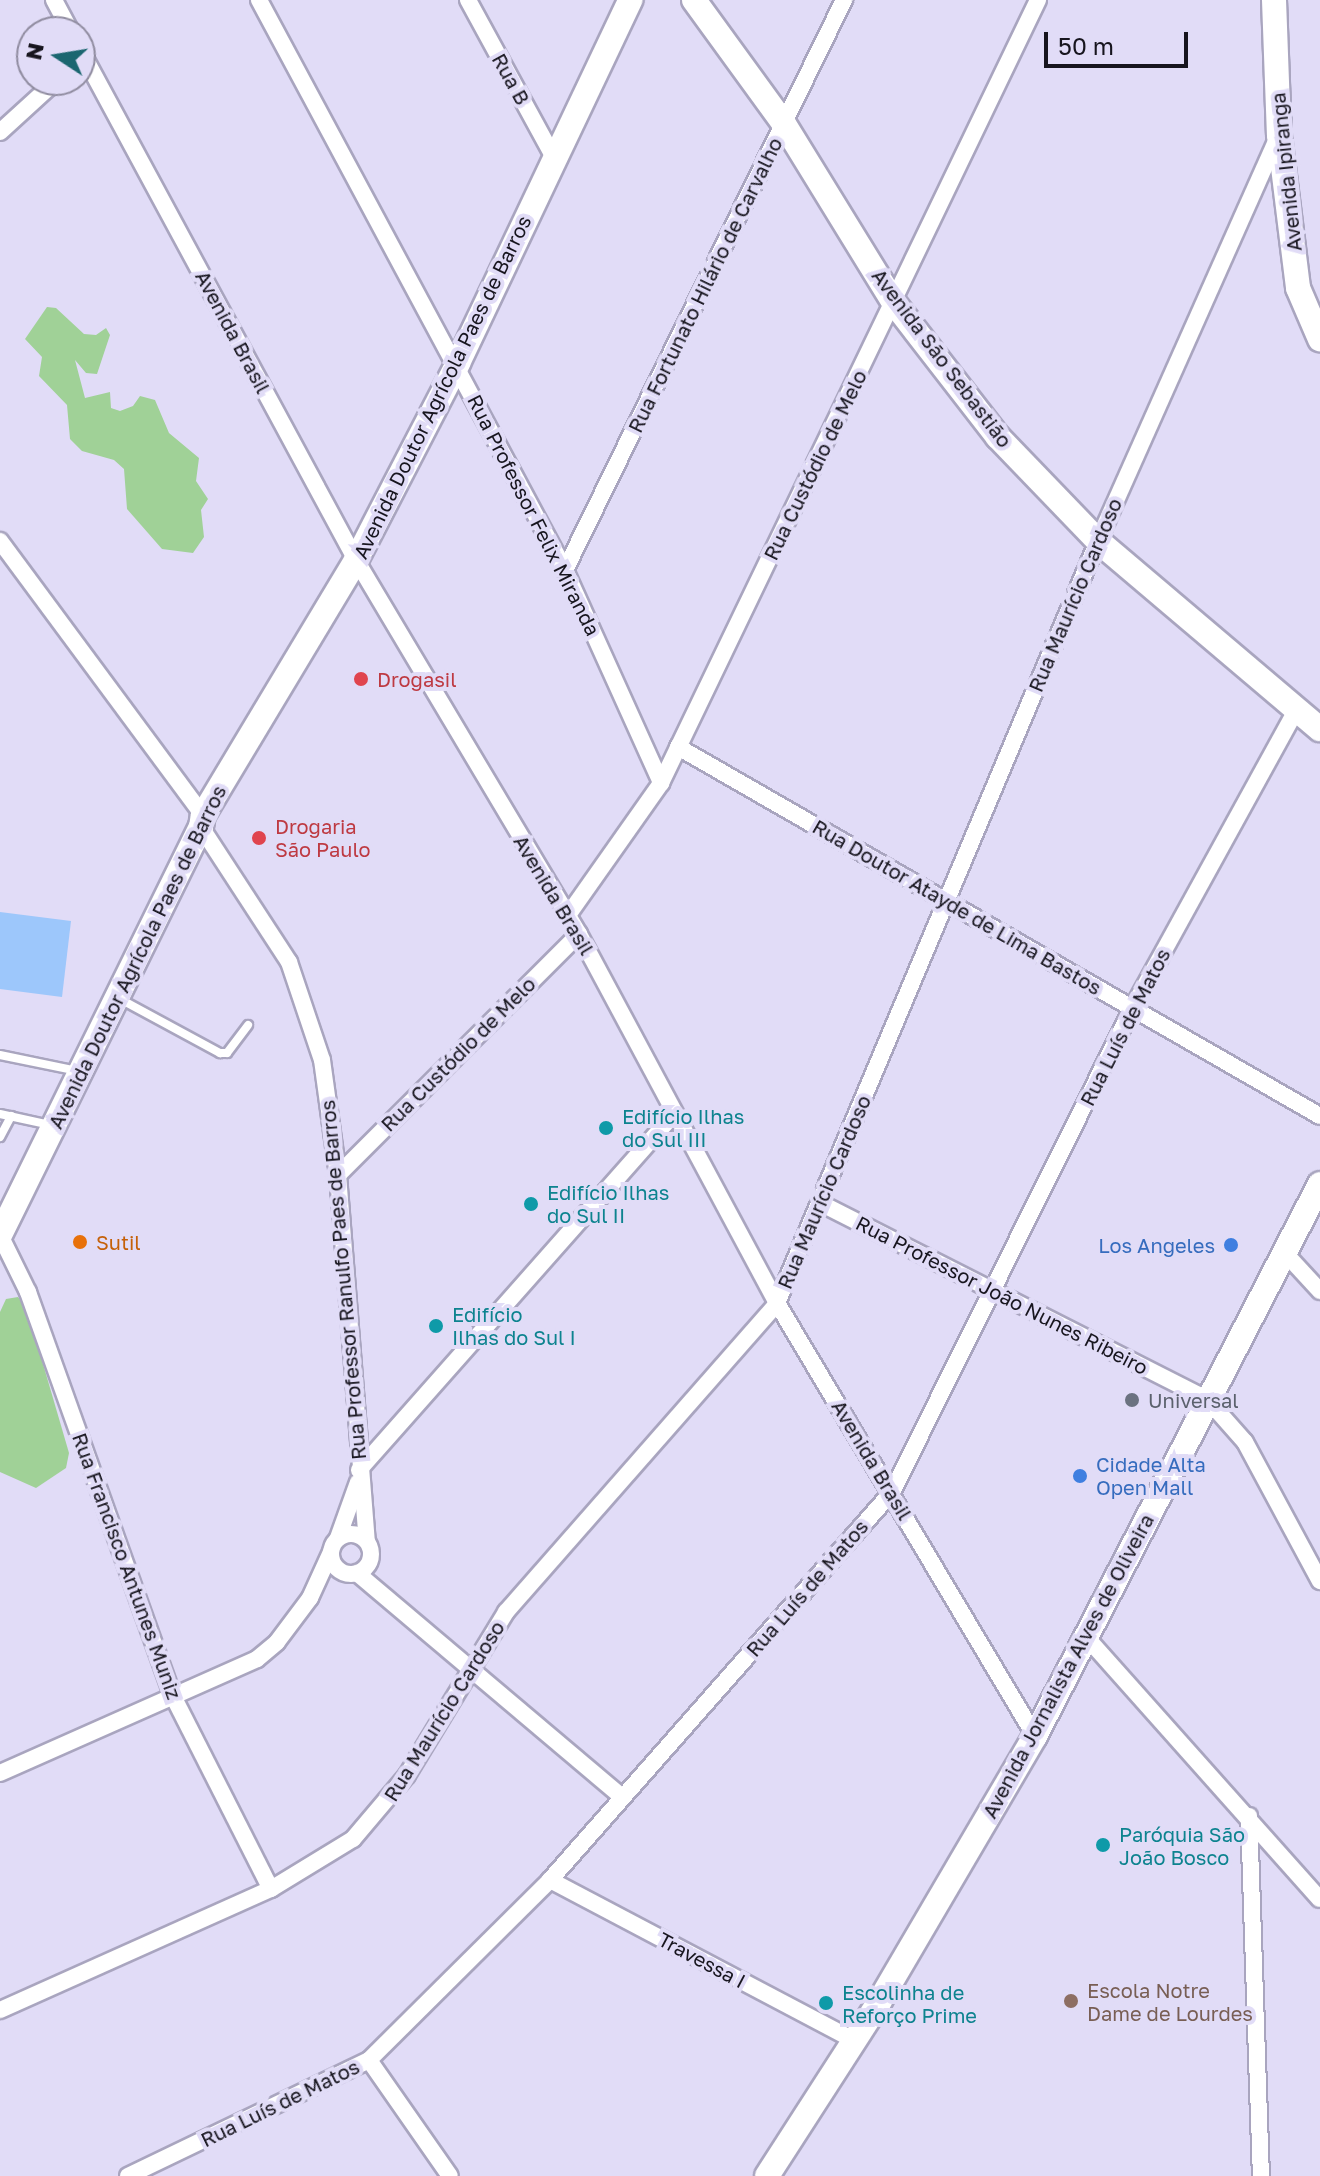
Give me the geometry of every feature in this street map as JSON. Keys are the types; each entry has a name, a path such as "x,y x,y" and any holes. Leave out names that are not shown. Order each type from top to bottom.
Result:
{"street":[{"name":"Rua Professor Felix Miranda","path":"259,0 458,363 565,570 661,783"},
{"name":"Rua B","path":"468,0 554,158"},
{"name":"Avenida Doutor Agrícola Paes de Barros","path":"0,1235 202,821 356,560 458,363 630,0"},
{"name":"Avenida São Sebastião","path":"694,0 784,124 894,303 998,437 1098,541 1320,729"},
{"name":"Rua Fortunato Hilário de Carvalho","path":"565,570 844,0"},
{"name":"Rua Custódio de Melo","path":"568,915 661,783 1038,0"},
{"name":"Avenida Ipiranga","path":"1274,0 1279,135 1298,288 1320,339"},
{"name":"Avenida Brasil","path":"96,83 356,560 579,934 673,1115 777,1303 1035,1736"},
{"path":"0,132 39,96"},
{"name":"Rua Maurício Cardoso","path":"0,2010 271,1889 328,1859 384,1807 506,1612 777,1303 1098,541 1279,135"},
{"name":"Rua Professor Ranulfo Paes de Barros","path":"0,541 202,821 289,962 322,1060 338,1175 360,1474 369,1548 383,1596"},
{"name":"Rua Luís de Matos","path":"128,2176 369,2060 550,1880 892,1492 1133,1007 1296,710"},
{"name":"Rua Doutor Atayde de Lima Bastos","path":"678,747 1320,1116"},
{"name":"Rua Custódio de Melo","path":"338,1175 579,934"},
{"path":"360,1474 390,1430 673,1115"},
{"name":"Avenida Jornalista Alves de Oliveira","path":"767,2176 854,2040 1035,1736 1088,1639 1207,1399 1320,1184"},
{"name":"Rua Professor João Nunes Ribeiro","path":"820,1203 1207,1399 1245,1442 1320,1581"},
{"name":"Rua Francisco Antunes Muniz","path":"0,1235 28,1292 173,1696 271,1889"},
{"path":"1284,1252 1320,1291"},
{"path":"357,1437 390,1430"},
{"name":"Rua Professor Ranulfo Paes de Barros","path":"335,1545 360,1474"},
{"path":"0,1773 257,1659 277,1642 310,1598 335,1545 353,1533 369,1548 350,1572 310,1598"},
{"path":"335,1545 350,1572 383,1596 622,1797"},
{"path":"1088,1639 1320,1899"},
{"path":"1249,1816 1261,2176"},
{"name":"Travessa I","path":"550,1880 854,2040"},
{"path":"369,2060 444,2173"}],"lane":[{"path":"116,998 220,1053 227,1053 248,1025"},
{"path":"0,1055 81,1072"},
{"path":"0,1114 54,1126"},
{"path":"0,1137 11,1116"}],"green space":[{"path":"47,307 56,308 84,334 96,335 106,328 110,335 97,374 86,373 75,360 85,398 110,392 111,408 120,411 133,406 140,396 155,400 169,433 199,458 196,481 208,499 201,510 204,537 193,553 162,549 127,509 124,469 114,460 82,451 70,439 67,405 39,376 42,357 25,339"},
{"path":"18,1297 27,1309 69,1453 66,1468 36,1488 0,1472 0,1312 6,1299"}],"water":[{"path":"0,912 71,921 62,997 0,989"}],"place":[{"name":"Drogasil","path":"361,679"},
{"name":"Drogaria São Paulo","path":"259,838"},
{"name":"Edifício Ilhas do Sul III","path":"606,1128"},
{"name":"Edifício Ilhas do Sul II","path":"531,1204"},
{"name":"Sutil","path":"80,1242"},
{"name":"Los Angeles","path":"1231,1245"},
{"name":"Edifício Ilhas do Sul I","path":"436,1326"},
{"name":"Universal","path":"1132,1400"},
{"name":"Cidade Alta Open Mall","path":"1080,1476"},
{"name":"Paróquia São João Bosco","path":"1103,1845"},
{"name":"Escola Notre Dame de Lourdes","path":"1071,2001"},
{"name":"Escolinha de Reforço Prime","path":"826,2003"}]}
